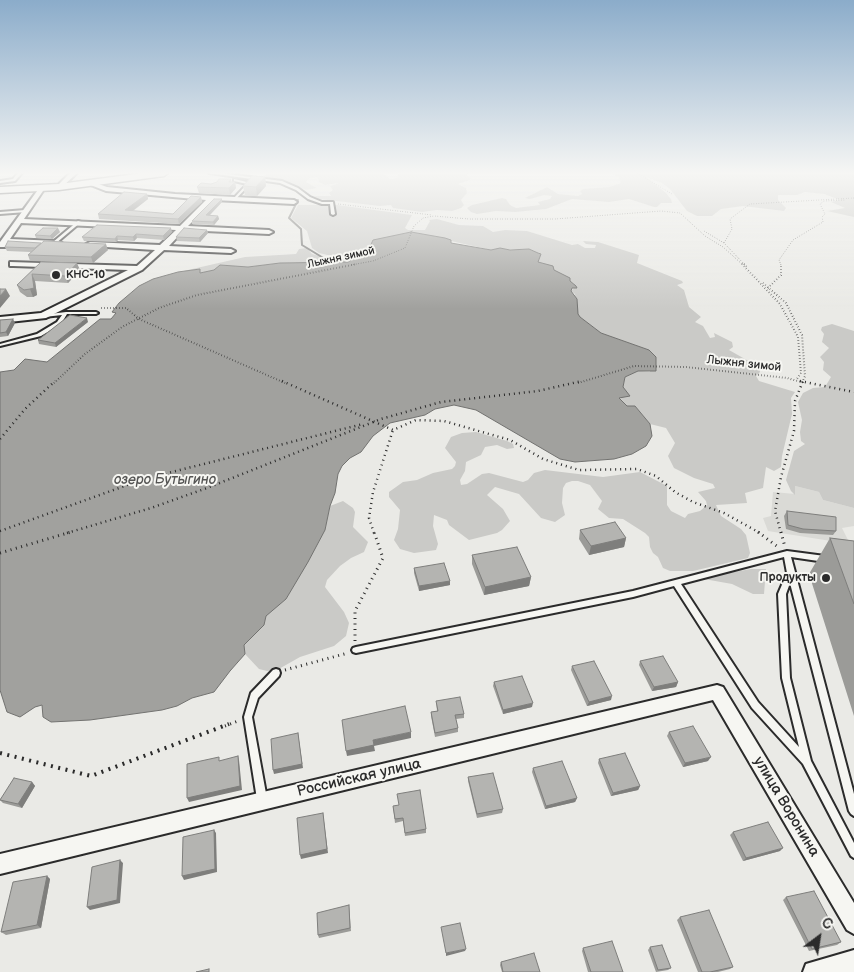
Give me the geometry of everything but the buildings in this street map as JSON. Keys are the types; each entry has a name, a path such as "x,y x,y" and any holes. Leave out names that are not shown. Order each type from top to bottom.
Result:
{"street":[{"path":"3,244 20,218"},
{"path":"0,320 43,316 139,268 191,218"},
{"path":"18,221 79,222 269,232"},
{"path":"3,244 64,243"},
{"path":"84,244 231,251"},
{"path":"13,264 139,268"},
{"name":"Российская улица","path":"0,864 717,692"},
{"name":"улица Воронина","path":"717,692 854,923"},
{"path":"814,972 854,961"}],"lane":[{"path":"54,243 79,222"},
{"path":"43,316 66,313 96,313"},
{"path":"0,344 39,335 59,323 66,313"},
{"path":"356,650 677,584 787,554 835,560"},
{"path":"787,554 854,810"},
{"path":"791,573 782,594 786,678 807,762 854,853"},
{"path":"677,584 755,705 807,762"},
{"path":"263,801 248,717 254,696 276,673"}],"path":[{"name":"Лыжня зимой","path":"0,439 25,409 85,354 122,327 159,308 197,294 373,262 405,248 414,226 423,218"},
{"name":"Лыжня зимой","path":"462,218 561,218"},
{"name":"Лыжня зимой","path":"686,218 705,236 724,247 758,279 780,304 798,338 801,373 797,379"},
{"path":"724,243 732,229 731,218"},
{"path":"768,288 781,275 779,260 793,240 822,222 822,218"},
{"path":"704,231 724,243 758,279 786,303 802,335 806,376 795,401 794,431 775,511 787,554"},
{"path":"81,313 101,308 126,308 138,319 393,430 416,420 444,421 510,440 543,459 579,470 637,469 656,476 675,492 693,502 724,513 752,527 787,554"},
{"name":"Лыжня зимой","path":"0,553 150,508 207,488 374,421 441,402 538,391 570,385 634,366 686,367 797,379 803,382 854,392"},
{"path":"0,531 144,479 374,421"},
{"path":"276,673 356,650 355,611 383,558 369,518 374,492 393,430"},
{"path":"0,753 91,776 248,717"}],"shaded area":[{"path":"291,218 410,218 405,228 408,230 425,230 429,220 437,219 459,225 483,226 493,232 505,230 527,231 572,245 578,244 585,248 595,248 596,245 586,244 583,241 598,242 639,255 637,263 682,281 683,283 677,285 684,290 689,307 701,317 695,322 703,326 710,338 715,337 714,333 732,342 733,347 729,350 759,367 760,372 756,376 759,381 795,392 791,398 792,414 781,467 774,471 766,467 763,488 745,493 747,503 716,505 721,516 741,529 746,535 750,553 748,558 693,571 670,571 663,568 658,557 650,547 649,537 623,519 609,518 598,509 602,501 590,485 578,481 566,483 563,488 562,503 565,515 555,522 541,518 519,494 495,487 487,495 503,509 510,521 502,530 469,540 449,525 447,520 434,515 433,526 438,544 436,550 414,553 400,549 394,540 398,529 400,510 389,497 389,492 403,482 417,480 433,473 452,469 456,462 445,448 451,437 462,433 476,432 507,441 513,444 514,448 507,449 497,445 485,447 481,455 466,462 465,471 460,480 461,485 467,484 482,474 489,473 523,482 528,480 534,473 545,470 603,477 640,472 667,486 667,505 671,511 685,518 688,514 700,511 707,505 698,492 715,488 713,484 694,478 674,468 668,456 675,443 666,428 650,424 635,406 627,406 619,397 625,377 638,371 650,372 649,350 601,333 580,317 577,314 575,294 571,291 574,288 574,284 553,270 553,267 538,262 541,254 529,249 491,250 411,232 385,239 348,262 280,263 248,267 220,265 214,270 200,273 199,269 179,272 245,257 296,254 299,249 307,248 312,254 331,259 339,260 354,255 336,257 319,253 312,248 307,231"},
{"path":"832,324 854,331 854,508 823,500 819,492 795,486 795,495 786,480 794,451 805,444 801,441 802,420 798,402 803,393 813,388 825,387 831,377 823,370 824,362 820,357 829,348 822,342 824,334 821,330 822,327"},
{"path":"795,486 819,492 823,500 854,508 854,526 842,528 850,544 768,531 763,518 771,516 773,492 795,494"},
{"path":"343,501 353,508 355,512 353,527 368,542 364,552 340,566 327,580 325,587 344,612 349,623 346,636 334,646 300,657 277,670 267,671 259,669 245,654 244,645 264,625 266,616 272,609 286,599 325,530 330,506"},
{"path":"751,569 766,569 764,594 753,594 732,584 704,579 723,574"}],"water":[{"name":"озеро Бутыгино","path":"411,232 445,238 451,240 451,243 491,250 500,248 510,250 529,249 541,254 538,262 553,266 554,270 570,278 570,281 577,288 572,288 571,291 577,299 580,317 601,333 649,350 656,357 656,371 638,371 625,377 623,387 630,396 619,398 627,406 635,406 650,424 652,436 646,446 632,454 614,459 575,462 560,459 476,410 454,405 435,409 425,415 390,423 373,436 361,452 350,458 342,466 338,474 325,530 308,562 286,599 266,616 264,625 244,645 245,654 214,692 192,698 177,706 162,710 90,720 51,722 43,717 42,705 35,707 20,717 7,712 0,690 0,372 14,370 25,359 47,362 100,319 111,319 116,313 112,312 119,303 139,286 153,279 178,272 200,269 200,273 214,270 220,265 248,267 280,263 348,262 368,251 373,240"}],"waterway":[{"path":"289,218 301,229 302,245 330,262"}],"place":[{"name":"КНС-10","path":"56,275"},
{"name":"Продукты","path":"826,578"}]}
